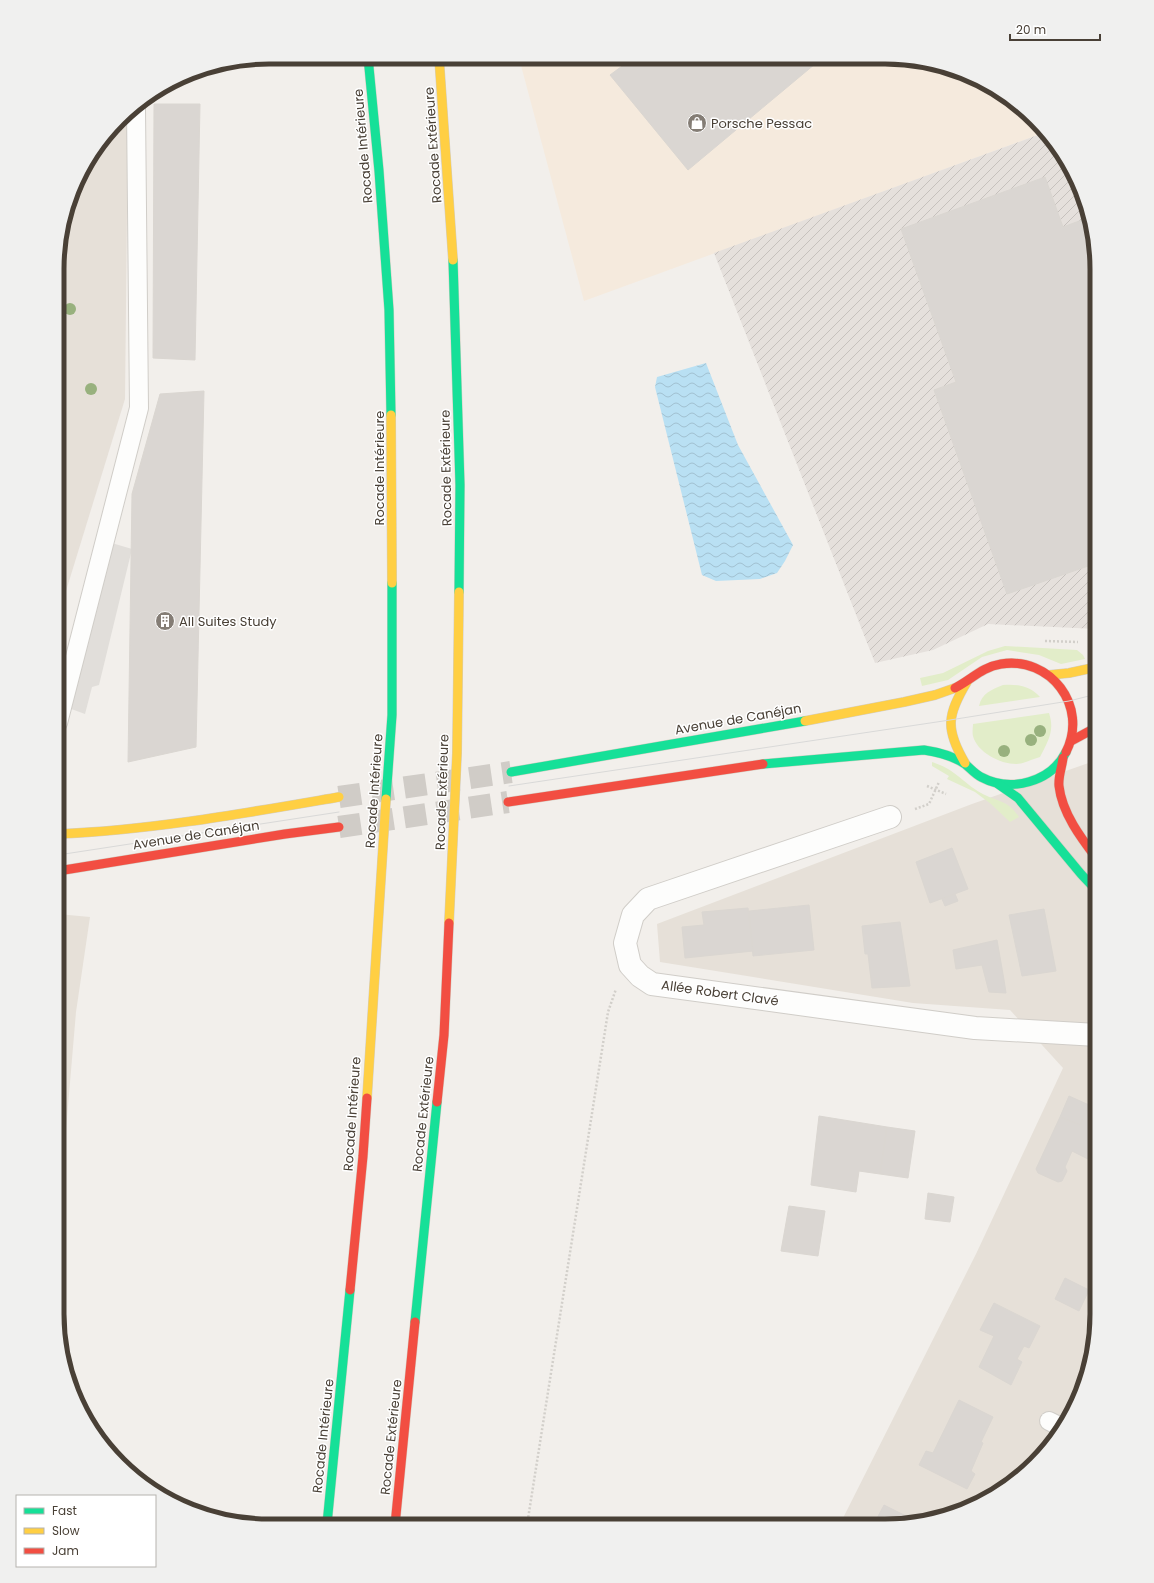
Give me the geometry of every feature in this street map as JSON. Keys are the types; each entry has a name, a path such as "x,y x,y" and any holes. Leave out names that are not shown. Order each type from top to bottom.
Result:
{"main road":[{"name":"Rocade Intérieure","path":"327,1519 363,1156 392,715 392,444 389,310 380,172 369,64"},
{"name":"Rocade Extérieure","path":"396,1519 444,1036 457,752 460,485 455,281 440,64"},
{"path":"442,78 448,68"},
{"name":"Avenue de Canéjan","path":"508,802 768,762 924,750 943,753 965,764 980,776 998,784 1017,785 1034,781 1051,772 1063,758 1071,741 1073,721 1069,701 1061,687 1049,675 1033,666 1015,662 997,664 980,671 967,682 955,699 950,720 951,736 956,750 965,764"},
{"path":"1049,675 1090,668"},
{"name":"Avenue de Canéjan","path":"511,772 836,715 944,693 967,682"},
{"path":"1071,741 1090,731"},
{"path":"1063,758 1059,784 1062,798 1068,814 1090,849"},
{"path":"998,784 1018,798 1090,884"},
{"name":"Avenue de Canéjan","path":"64,834 109,832 196,820 339,797"},
{"name":"Avenue de Canéjan","path":"64,870 285,834 339,827"}],"street":[{"path":"630,965 626,943 627,936 633,915 648,899 890,817"},
{"name":"Allée Robert Clavé","path":"630,965 640,976 652,984 975,1028 1090,1035"}],"lane":[{"path":"64,700 139,408 136,113"}],"path":[{"path":"890,817 929,804 940,781 934,777"},
{"path":"927,786 946,794"},
{"path":"528,1519 608,1012 618,982 630,965"}],"shaded area":[{"path":"521,64 898,64 938,71 976,85 1010,106 1039,134 584,301"},
{"path":"128,120 125,399 64,597 64,256 71,216 85,178 106,144"},
{"path":"1039,134 1048,144 1069,178 1083,216 1090,256 1090,629 988,624 933,650 875,663 714,253"},
{"path":"105,541 132,549 99,685 92,687 85,714 64,706"},
{"path":"1090,762 1090,1327 1086,1354 1079,1380 1063,1416 1048,1439 1030,1459 1010,1477 976,1498 938,1512 898,1519 843,1519 976,1254 1063,1068 1010,1010 913,1003 660,962 657,924 972,804"},
{"path":"64,915 90,917 76,1012 64,1153"}],"green space":[{"path":"1005,646 1077,650 1085,659 1061,664 1039,655 1007,650 982,657 948,680 922,686 920,678 943,673 988,651"},
{"path":"1003,685 1023,686 1032,690 1040,697 979,706 985,695 991,690"},
{"path":"1049,713 1051,719 1050,736 1040,757 1019,764 1003,762 984,752 975,742 973,736 973,724"},
{"path":"932,762 947,768 981,793 1006,804 1015,811 1019,817 1010,822 991,804 975,792 947,779 949,776 932,766"}],"water":[{"path":"706,363 738,445 793,545 777,573 760,579 716,581 702,575 655,387 657,377"}],"building":[{"name":"Porsche Pessac","path":"625,64 815,64 688,170 610,75"},
{"path":"154,104 200,104 195,360 153,358"},
{"path":"1045,177 1063,227 1084,219 1090,256 1090,565 1007,594 934,390 956,382 901,229"},
{"name":"All Suites Study","path":"204,391 196,747 128,762 132,494 160,394"},
{"path":"952,848 968,889 930,903 916,862"},
{"path":"955,894 958,901 945,906 942,899"},
{"path":"809,905 814,950 753,956 749,911"},
{"path":"748,908 753,951 685,958 682,927 704,925 702,912"},
{"path":"1044,909 1056,971 1022,976 1009,915"},
{"path":"900,922 910,986 872,988 868,954 865,954 862,926"},
{"path":"997,940 1006,993 989,992 982,965 956,969 953,950"},
{"path":"1069,1096 1089,1105 1080,1125 1060,1117"},
{"path":"1089,1105 1090,1160 1072,1151 1065,1167 1067,1171 1062,1181 1058,1182 1038,1173 1036,1169 1060,1117 1080,1125"},
{"path":"819,1116 887,1127 880,1174 859,1171 856,1192 811,1185"},
{"path":"887,1127 915,1131 908,1178 880,1174"},
{"path":"928,1193 954,1197 950,1222 925,1219"},
{"path":"789,1206 825,1211 818,1256 781,1251"},
{"path":"1065,1278 1089,1290 1079,1311 1055,1299"},
{"path":"994,1303 1040,1326 1029,1348 1024,1346 1017,1359 1022,1362 1011,1385 979,1367 994,1336 980,1330"},
{"path":"959,1400 993,1417 981,1442 983,1443 971,1471 975,1474 967,1489 919,1465 926,1451 933,1453"},
{"path":"884,1505 909,1517 898,1519 877,1519"}],"tunnel":[{"path":"339,797 511,772"},
{"path":"339,827 508,802"}],"tram line":[{"path":"509,786 950,720 1069,701 1090,696"},
{"path":"64,854 339,812"}],"traffic: fast":[{"path":"369,64 379,171 389,310 391,415"},
{"path":"453,260 460,485 459,592"},
{"path":"386,799 392,715 392,583"},
{"path":"511,772 805,721"},
{"path":"763,764 924,750 940,753 956,759 965,764 979,776 993,782 1017,784 1029,782 1051,771 1066,752"},
{"path":"998,784 1018,798 1090,884"},
{"path":"415,1322 437,1102"},
{"path":"327,1519 350,1290"}],"traffic: slow":[{"path":"439,64 453,260"},
{"path":"391,415 392,583"},
{"path":"449,923 457,753 459,592"},
{"path":"1049,675 1090,668"},
{"path":"965,763 954,741 951,722 955,704 967,682"},
{"path":"805,721 904,702 935,695 955,688"},
{"path":"64,834 164,825 339,797"},
{"path":"367,1098 386,799"}],"traffic: jam":[{"path":"955,688 982,671 1001,664 1019,664 1035,668 1049,676 1060,688 1068,702 1072,718 1072,735 1066,752"},
{"path":"1071,741 1090,731"},
{"path":"1063,758 1059,783 1061,796 1073,825 1090,849"},
{"path":"508,802 763,764"},
{"path":"64,870 285,834 339,827"},
{"path":"437,1102 444,1035 449,923"},
{"path":"350,1290 367,1098"},
{"path":"396,1519 415,1322"}],"place":[{"name":"Porsche Pessac","path":"697,123"},
{"name":"All Suites Study","path":"165,621"}]}
